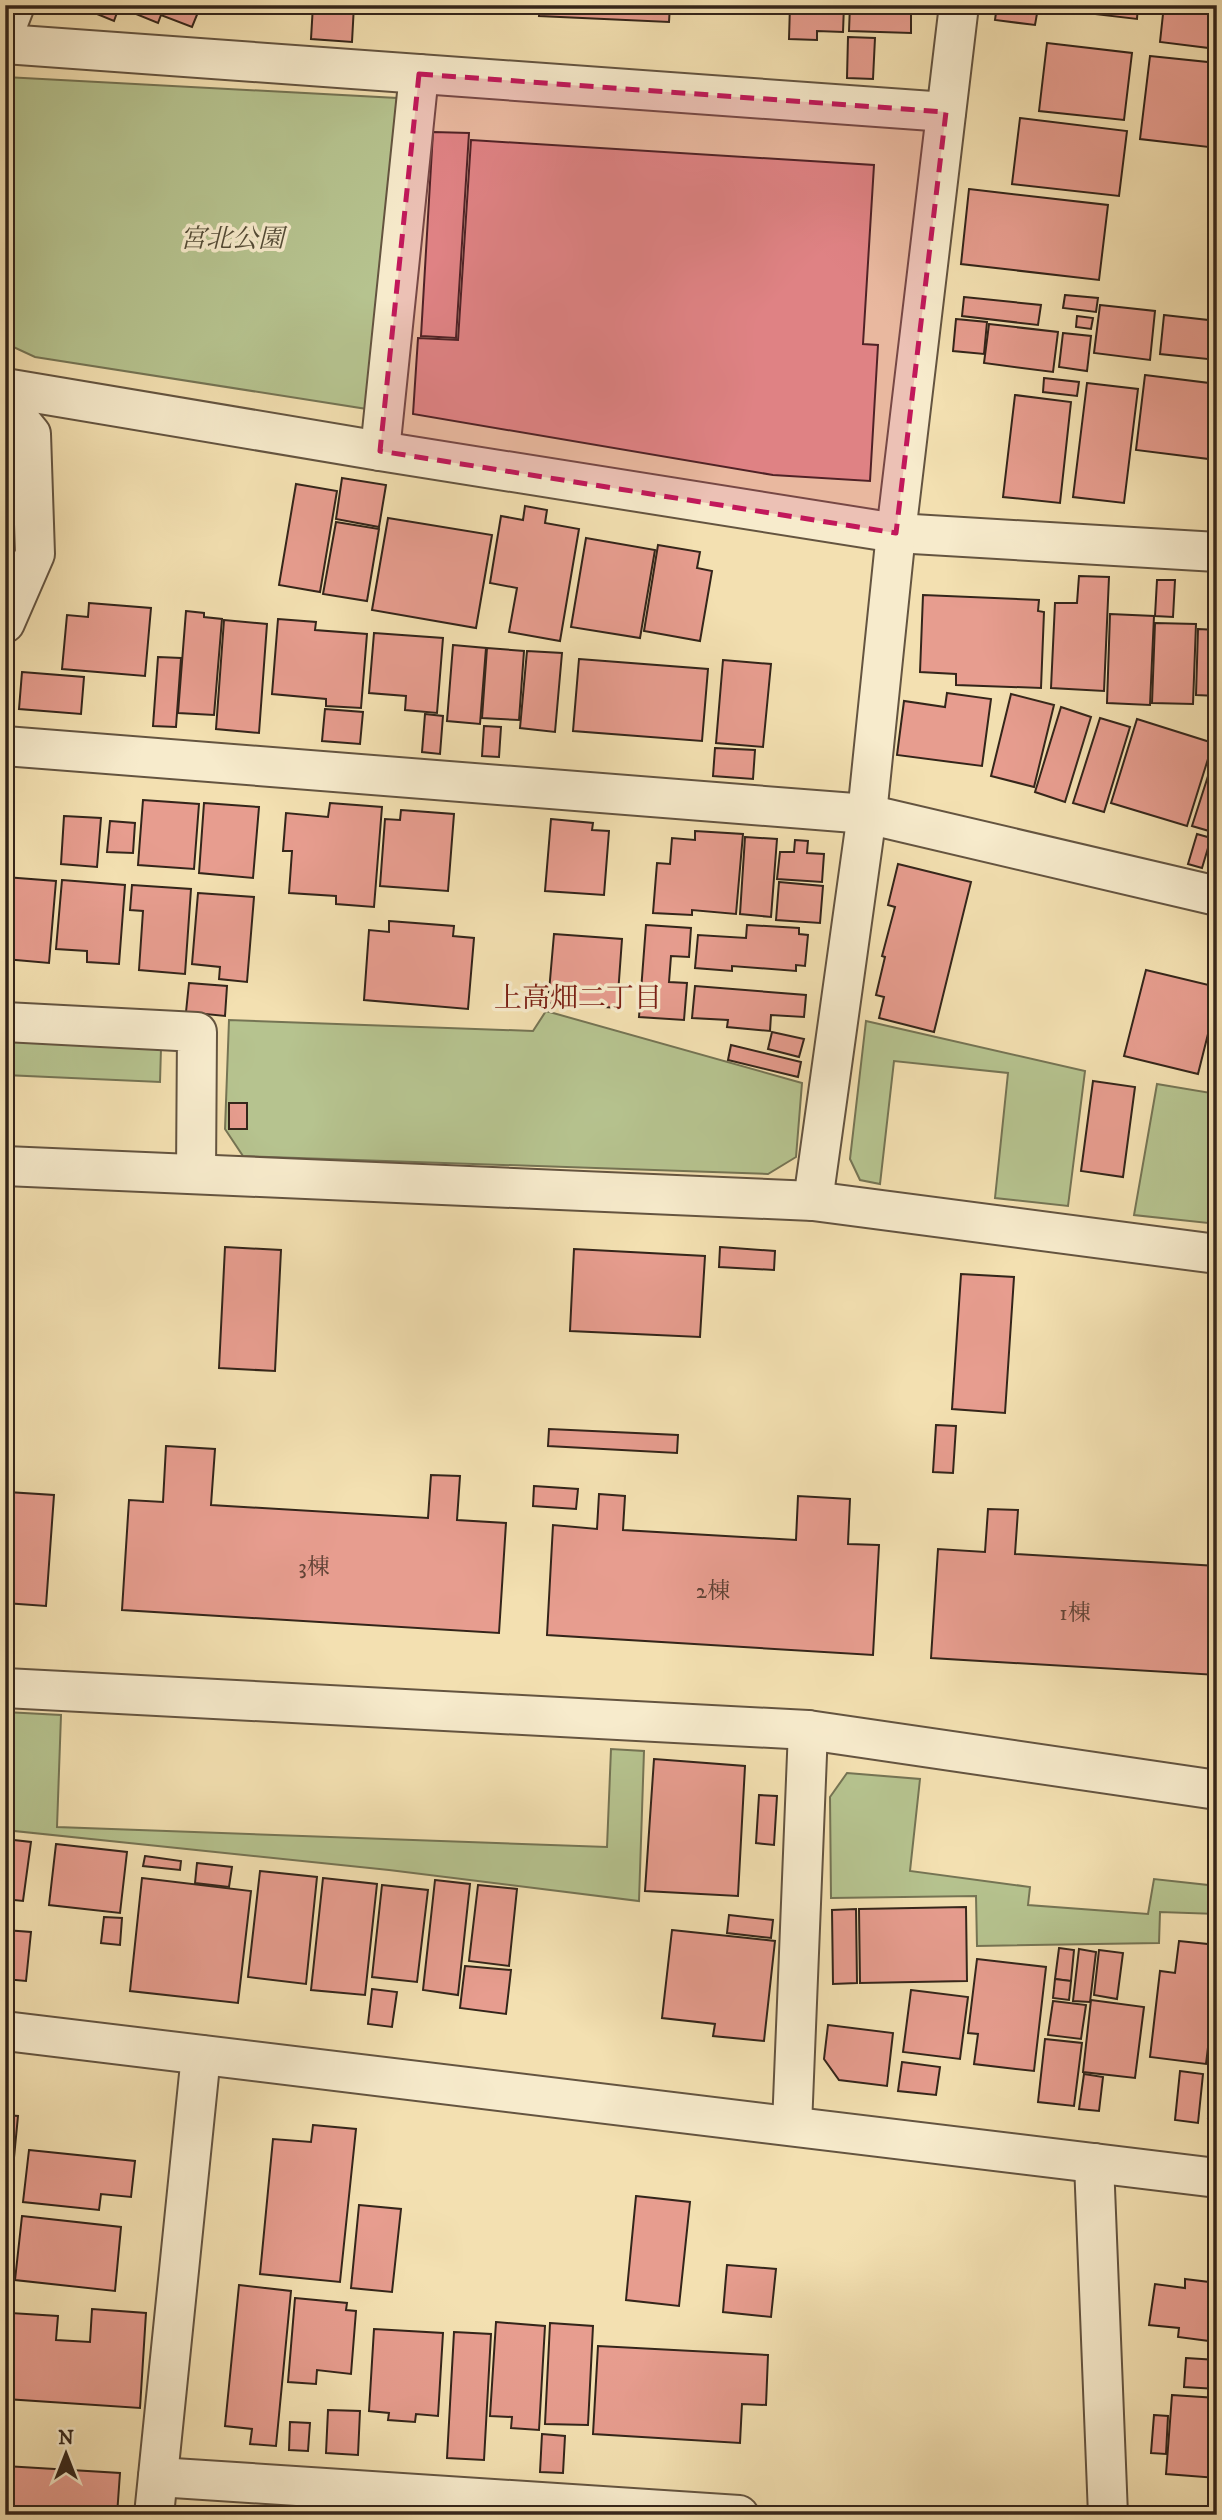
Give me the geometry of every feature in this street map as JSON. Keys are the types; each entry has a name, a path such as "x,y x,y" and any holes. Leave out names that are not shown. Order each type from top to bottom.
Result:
{"street":[{"path":"5,31 15,5"},
{"path":"813,1201 867,814 896,533 959,5"},
{"path":"5,44 946,112"},
{"path":"380,451 419,74"},
{"path":"5,388 896,533 1217,552"},
{"path":"5,402 31,434 35,554 5,623"},
{"path":"5,746 867,814 1217,896"},
{"path":"5,1022 197,1032 196,1174"},
{"path":"5,1166 813,1201 1217,1254"},
{"path":"5,1688 808,1730 1217,1790"},
{"path":"792,2126 808,1730"},
{"path":"5,2031 1217,2178"},
{"path":"154,2515 201,2055"},
{"path":"1094,2163 1108,2515"},
{"path":"158,2477 739,2515"}],"highlighted area":[{"path":"419,74 946,112 896,533 380,451"}],"green space":[{"name":"宮北公園","path":"5,77 397,98 367,409 35,357 9,345 5,331"},
{"path":"546,1011 802,1083 796,1157 768,1174 243,1156 225,1129 229,1020 533,1031"},
{"path":"866,1021 1085,1071 1068,1206 995,1198 1008,1073 894,1061 880,1184 860,1180 850,1159"},
{"path":"5,1040 161,1048 160,1082 5,1075"},
{"path":"1157,1084 1217,1094 1217,1161 1208,1223 1134,1215"},
{"path":"5,1712 61,1715 57,1827 607,1847 611,1749 644,1751 639,1901 389,1870 5,1830"},
{"path":"847,1773 920,1779 910,1871 1030,1887 1028,1905 1148,1914 1154,1879 1217,1886 1217,1914 1160,1912 1159,1943 977,1946 976,1896 831,1898 830,1797"}],"building":[{"path":"75,5 201,5 192,27 161,15 158,23 119,7 114,21"},
{"path":"313,5 354,5 352,42 311,39"},
{"path":"540,5 670,5 669,22 539,16"},
{"path":"790,5 844,5 843,32 817,31 817,40 789,39"},
{"path":"850,5 923,5 923,14 911,14 911,33 849,31"},
{"path":"997,5 1038,8 1035,25 995,20"},
{"path":"1078,5 1138,5 1137,19 1077,12"},
{"path":"1164,5 1217,5 1217,49 1160,42"},
{"path":"848,37 875,38 873,79 847,78"},
{"path":"1047,43 1132,53 1124,120 1039,111"},
{"path":"1150,56 1217,63 1217,148 1140,139"},
{"path":"1020,118 1127,131 1119,196 1012,184"},
{"path":"433,132 469,133 456,338 421,336"},
{"path":"471,140 874,165 863,344 878,345 870,481 773,475 413,414 418,338 458,340"},
{"path":"969,189 1108,205 1099,280 961,264"},
{"path":"1065,295 1098,298 1096,312 1063,308"},
{"path":"964,297 1041,305 1038,325 962,316"},
{"path":"1100,305 1155,311 1150,360 1094,353"},
{"path":"1164,315 1217,321 1217,360 1160,354"},
{"path":"1077,316 1093,318 1091,329 1076,327"},
{"path":"956,319 987,322 984,354 953,351"},
{"path":"989,324 1058,332 1053,372 984,363"},
{"path":"1063,333 1091,336 1087,371 1059,367"},
{"path":"1145,375 1217,384 1217,460 1136,450"},
{"path":"1044,378 1079,382 1077,396 1043,392"},
{"path":"1087,383 1138,389 1124,503 1073,497"},
{"path":"1015,395 1071,402 1060,503 1003,497"},
{"path":"342,478 386,485 379,527 336,519"},
{"path":"296,484 337,491 320,592 279,585"},
{"path":"525,506 547,510 545,523 579,529 560,641 509,632 517,588 490,583 501,516 523,520"},
{"path":"388,518 492,535 476,628 372,610"},
{"path":"336,522 379,529 367,601 323,594"},
{"path":"586,538 655,550 640,638 571,627"},
{"path":"658,545 700,552 697,568 712,571 700,641 644,631"},
{"path":"1079,576 1109,577 1104,691 1051,688 1055,603 1077,603"},
{"path":"1157,580 1175,580 1173,617 1155,616"},
{"path":"923,595 1039,600 1038,611 1044,612 1041,688 956,685 956,674 920,672"},
{"path":"89,603 151,608 145,676 62,669 67,615 88,617"},
{"path":"186,611 222,619 214,715 178,713"},
{"path":"1110,614 1154,616 1150,705 1107,703"},
{"path":"278,619 316,622 315,630 367,634 361,708 326,706 326,699 272,694"},
{"path":"224,620 267,624 259,733 216,729"},
{"path":"1155,623 1196,624 1193,704 1152,703"},
{"path":"1198,629 1217,630 1217,696 1196,695"},
{"path":"374,633 443,638 437,713 405,710 406,696 369,693"},
{"path":"453,645 486,648 480,724 447,721"},
{"path":"487,648 524,651 519,720 482,718"},
{"path":"527,651 562,653 555,732 520,728"},
{"path":"158,657 181,658 176,727 153,726"},
{"path":"579,659 708,669 702,741 573,731"},
{"path":"723,660 771,664 763,747 716,743"},
{"path":"22,672 84,677 81,714 19,709"},
{"path":"947,693 991,699 982,766 897,755 904,701 945,707"},
{"path":"1011,694 1054,705 1034,787 991,776"},
{"path":"1061,707 1091,717 1065,802 1035,792"},
{"path":"325,709 363,712 360,744 322,741"},
{"path":"425,714 443,716 440,754 422,752"},
{"path":"1100,718 1130,727 1104,812 1073,803"},
{"path":"1137,719 1213,743 1187,826 1111,803"},
{"path":"484,726 501,727 499,757 482,756"},
{"path":"715,748 755,750 753,779 713,776"},
{"path":"1217,748 1217,832 1216,833 1192,826"},
{"path":"143,800 199,804 194,869 138,865"},
{"path":"204,803 259,807 253,878 199,873"},
{"path":"330,803 382,807 374,907 336,904 336,896 289,893 292,851 283,851 286,813 328,817"},
{"path":"401,810 454,814 448,891 380,886 385,819 400,820"},
{"path":"64,816 101,818 97,867 61,864"},
{"path":"551,819 593,823 592,830 609,831 604,895 545,891"},
{"path":"110,821 135,823 133,853 107,852"},
{"path":"695,831 743,834 736,914 692,910 692,915 653,913 657,863 670,864 672,838 695,840"},
{"path":"1197,834 1211,838 1202,868 1188,864"},
{"path":"745,837 777,839 771,917 740,914"},
{"path":"795,840 808,841 807,853 824,854 822,882 777,879 780,852 794,852"},
{"path":"898,864 971,882 934,1032 879,1018 884,997 876,995 885,957 882,956 895,907 888,905"},
{"path":"5,877 56,881 49,963 5,959"},
{"path":"62,880 125,885 119,964 87,962 87,951 56,949"},
{"path":"779,882 823,886 820,923 776,920"},
{"path":"132,885 191,889 185,974 139,970 143,911 130,910"},
{"path":"198,893 254,897 247,982 219,979 220,967 192,964"},
{"path":"389,921 454,926 453,936 474,938 468,1009 364,1000 369,930 389,932"},
{"path":"646,925 691,928 689,957 671,956 669,982 687,983 684,1020 639,1017"},
{"path":"747,925 799,928 799,934 808,935 805,966 796,965 796,971 732,966 732,971 695,968 698,935 746,938"},
{"path":"554,934 622,939 617,1008 548,1003"},
{"path":"1146,970 1217,987 1217,998 1198,1074 1124,1056"},
{"path":"189,983 227,986 225,1016 186,1012"},
{"path":"695,986 806,995 804,1017 771,1015 770,1031 727,1027 728,1020 692,1018"},
{"path":"772,1032 804,1039 799,1057 768,1049"},
{"path":"731,1045 801,1062 798,1077 728,1060"},
{"path":"1093,1081 1135,1087 1123,1177 1081,1171"},
{"path":"229,1103 247,1103 247,1129 229,1129"},
{"path":"225,1247 281,1250 275,1371 219,1368"},
{"path":"720,1247 775,1251 774,1270 719,1267"},
{"path":"574,1249 705,1256 700,1337 570,1331"},
{"path":"961,1274 1014,1277 1005,1413 952,1409"},
{"path":"936,1425 956,1426 953,1473 933,1472"},
{"path":"549,1429 678,1435 677,1453 548,1446"},
{"path":"166,1446 215,1449 211,1505 428,1518 431,1475 460,1476 457,1520 506,1523 499,1633 122,1610 129,1500 163,1502"},
{"path":"5,1455 11,1455 8,1492 54,1495 46,1606 5,1603"},
{"path":"534,1486 578,1489 576,1509 533,1506"},
{"path":"599,1494 625,1496 623,1530 796,1540 798,1496 850,1499 848,1544 879,1545 873,1655 547,1635 553,1525 597,1529"},
{"path":"988,1509 1018,1510 1015,1554 1217,1566 1217,1675 931,1658 938,1549 985,1552"},
{"path":"654,1759 745,1766 738,1896 645,1891"},
{"path":"759,1795 777,1796 774,1845 756,1843"},
{"path":"5,1839 31,1842 23,1901 5,1899"},
{"path":"56,1844 127,1852 120,1913 49,1905"},
{"path":"145,1856 181,1861 180,1870 143,1866"},
{"path":"197,1863 232,1867 229,1887 195,1883"},
{"path":"260,1871 317,1877 306,1984 248,1977"},
{"path":"142,1878 251,1891 238,2003 130,1991"},
{"path":"323,1878 377,1884 365,1995 311,1990"},
{"path":"435,1880 470,1884 458,1995 423,1990"},
{"path":"382,1885 428,1890 417,1982 372,1977"},
{"path":"478,1885 517,1889 509,1966 469,1961"},
{"path":"966,1907 967,1981 860,1983 859,1909"},
{"path":"856,1909 857,1983 833,1984 832,1910"},
{"path":"729,1915 773,1920 771,1938 727,1933"},
{"path":"104,1917 122,1918 120,1945 101,1943"},
{"path":"5,1930 31,1932 26,1981 5,1979"},
{"path":"672,1930 775,1941 764,2041 713,2036 715,2024 662,2018"},
{"path":"1179,1941 1217,1945 1217,1972 1206,2064 1150,2057 1160,1971 1175,1973"},
{"path":"1059,1948 1074,1950 1071,1981 1055,1979"},
{"path":"1079,1949 1096,1952 1090,2002 1073,2001"},
{"path":"1099,1950 1123,1953 1117,1999 1094,1995"},
{"path":"977,1959 1046,1967 1034,2071 974,2064 978,2034 968,2033"},
{"path":"465,1966 511,1970 506,2014 460,2008"},
{"path":"1055,1979 1071,1981 1069,2000 1053,1998"},
{"path":"372,1989 397,1992 392,2027 368,2024"},
{"path":"911,1990 968,1997 960,2059 903,2052"},
{"path":"1091,2000 1144,2007 1135,2078 1083,2072"},
{"path":"1053,2001 1086,2005 1081,2039 1048,2035"},
{"path":"828,2025 893,2033 887,2086 839,2080 824,2059"},
{"path":"1045,2039 1082,2043 1074,2106 1038,2102"},
{"path":"902,2062 940,2067 936,2095 898,2091"},
{"path":"1180,2071 1203,2074 1198,2123 1175,2120"},
{"path":"1084,2074 1103,2077 1099,2111 1079,2109"},
{"path":"1212,2084 1217,2084 1217,2119 1208,2118"},
{"path":"5,2115 18,2116 10,2199 5,2199"},
{"path":"313,2125 356,2129 340,2282 260,2274 273,2139 311,2142"},
{"path":"29,2150 135,2161 131,2197 101,2194 99,2210 23,2202"},
{"path":"636,2196 690,2202 679,2306 626,2300"},
{"path":"359,2205 401,2209 392,2292 351,2288"},
{"path":"22,2216 121,2227 115,2291 15,2280"},
{"path":"727,2265 776,2269 771,2317 723,2312"},
{"path":"1185,2279 1217,2283 1217,2342 1178,2337 1179,2328 1149,2325 1155,2284 1185,2288"},
{"path":"239,2285 291,2291 276,2446 250,2444 252,2429 225,2426"},
{"path":"295,2298 347,2303 346,2310 356,2311 351,2374 317,2370 316,2384 288,2382"},
{"path":"92,2309 146,2313 140,2408 6,2399 11,2313 58,2316 56,2340 90,2342"},
{"path":"496,2322 545,2326 539,2430 511,2428 512,2417 490,2416"},
{"path":"550,2323 593,2326 588,2425 545,2424"},
{"path":"374,2329 443,2333 438,2416 416,2414 415,2422 388,2420 389,2413 369,2411"},
{"path":"454,2332 491,2334 484,2460 447,2458"},
{"path":"598,2346 768,2355 766,2405 742,2404 740,2443 593,2434"},
{"path":"1186,2358 1217,2360 1217,2389 1184,2387"},
{"path":"1172,2395 1217,2398 1217,2478 1166,2474"},
{"path":"328,2410 360,2411 358,2455 326,2453"},
{"path":"1154,2415 1168,2416 1166,2454 1151,2453"},
{"path":"290,2422 310,2423 308,2451 289,2450"},
{"path":"542,2434 565,2436 563,2473 540,2472"},
{"path":"5,2466 120,2473 117,2515 5,2515"},
{"path":"242,2508 292,2511 292,2515 241,2515"}],"district":[{"name":"上高畑二丁目","path":"578,997"}]}
